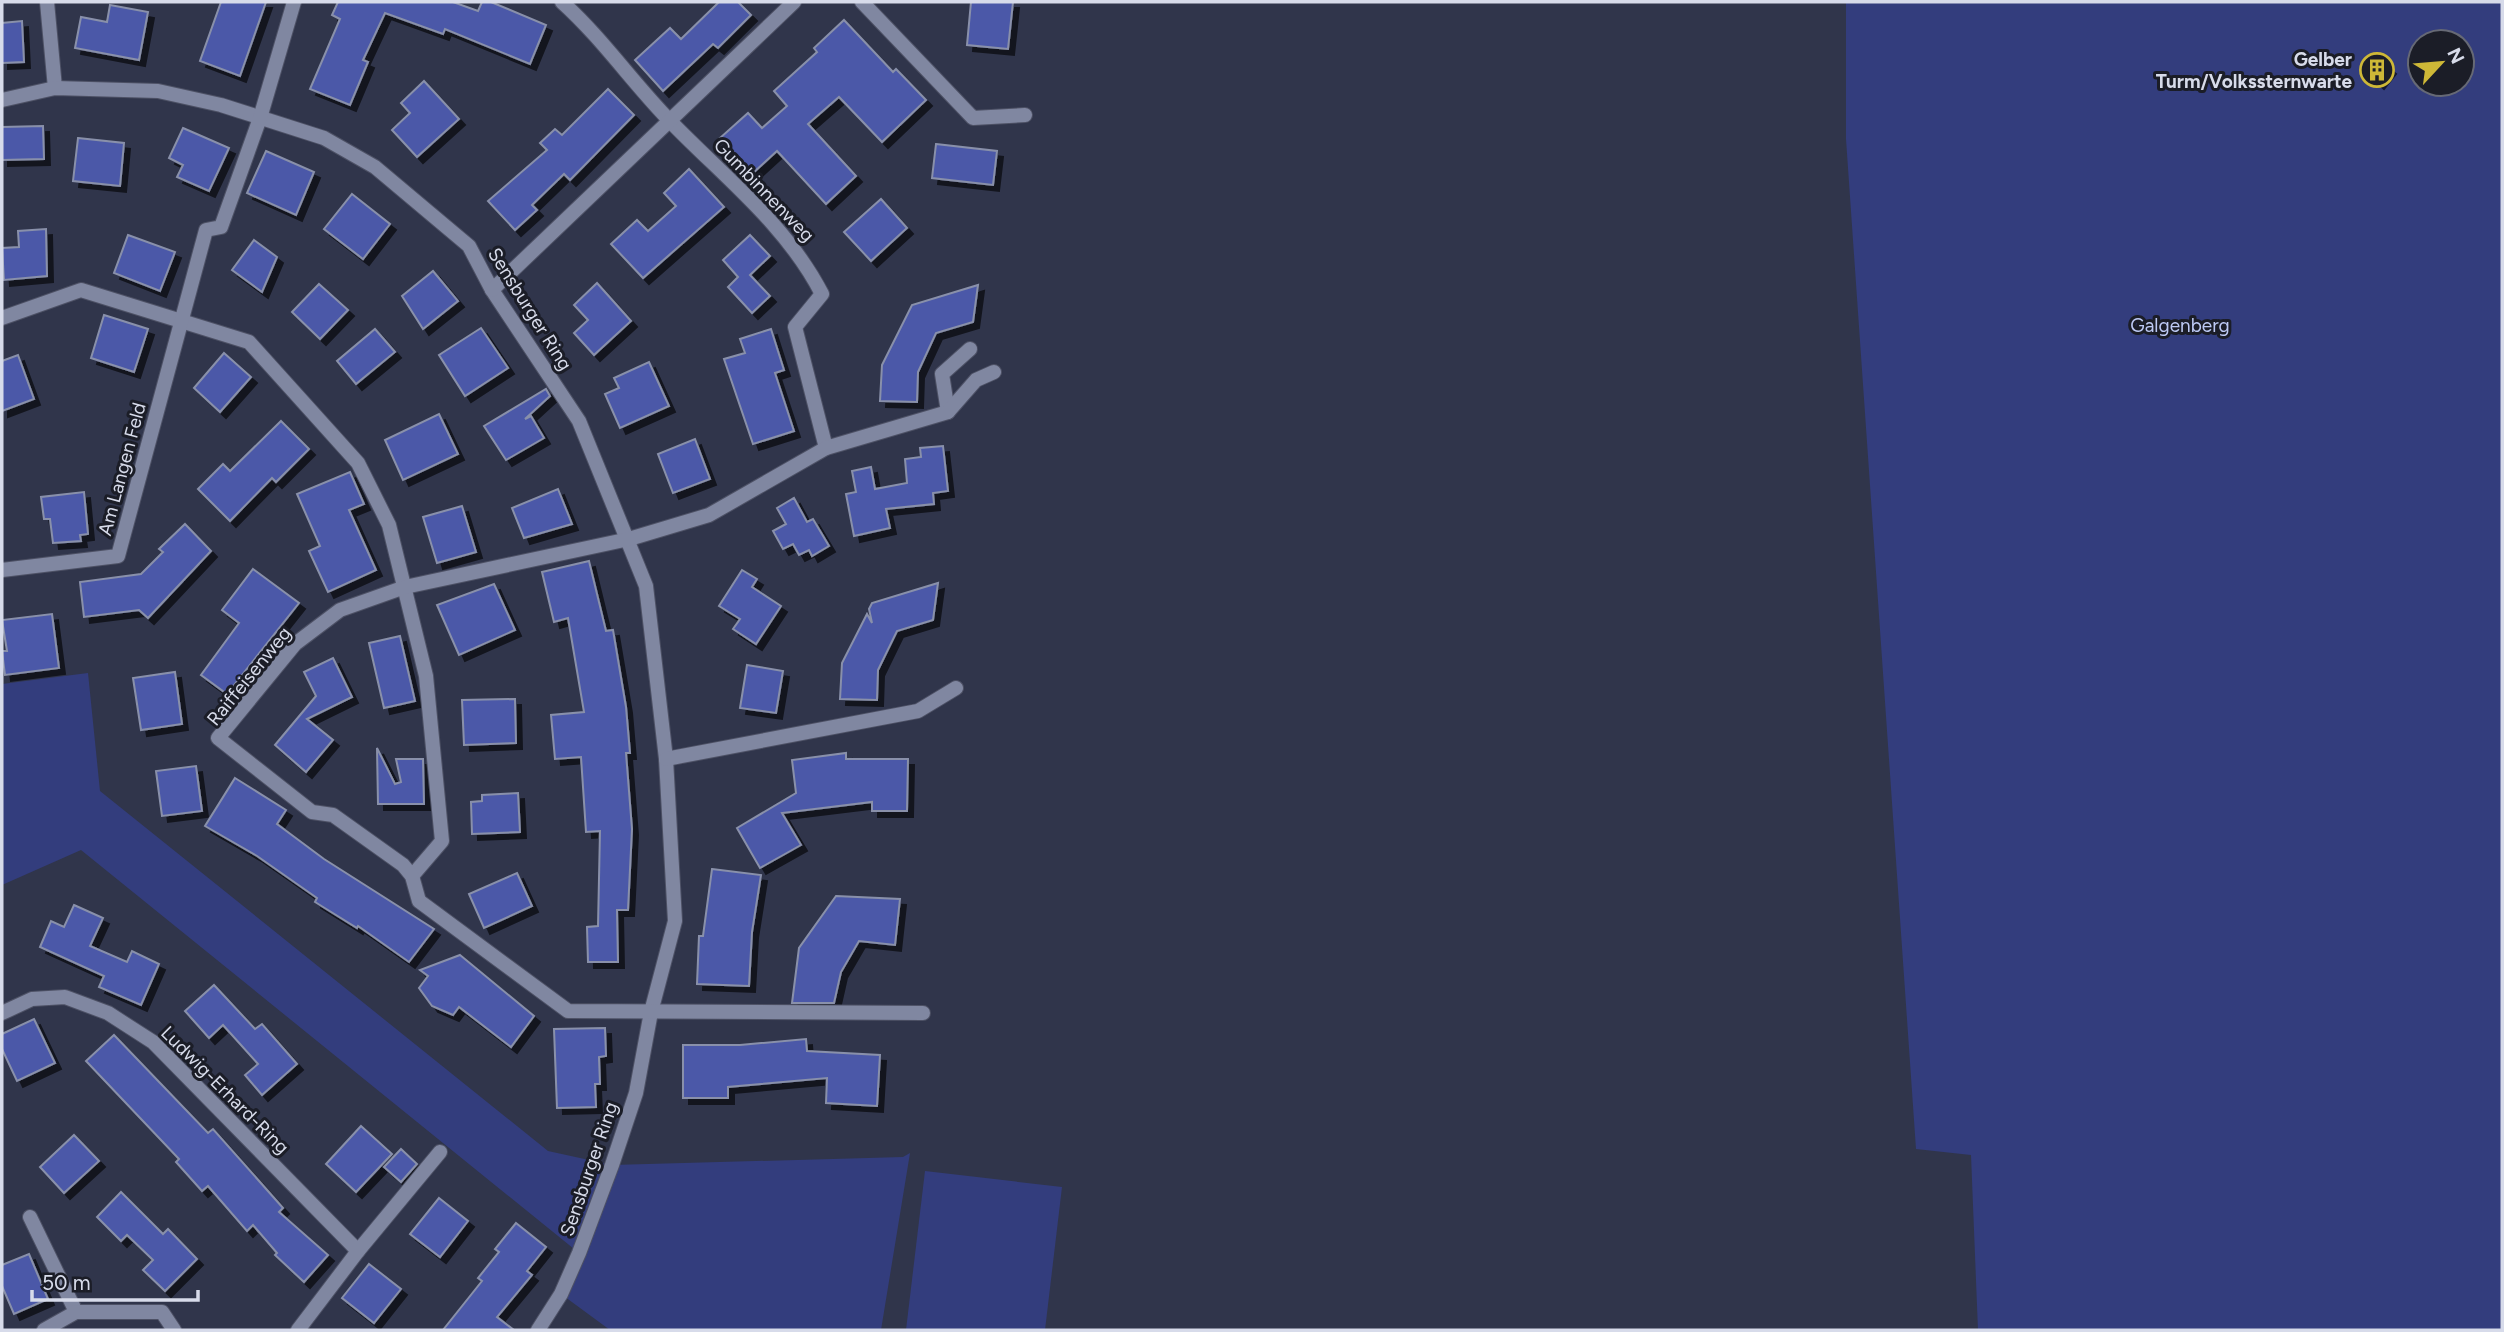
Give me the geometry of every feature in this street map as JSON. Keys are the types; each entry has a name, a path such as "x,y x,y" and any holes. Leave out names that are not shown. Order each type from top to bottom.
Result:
{"street":[{"path":"47,2 55,88"},
{"path":"260,118 294,2"},
{"path":"562,2 594,31 668,119"},
{"path":"492,290 668,119 794,2"},
{"path":"862,2 973,118 1025,115"},
{"name":"Sensburger Ring","path":"2,100 55,88 158,91 324,138 374,167 469,246 492,290 579,421 646,586 666,759 675,921 651,1012 636,1093 603,1192 561,1294 538,1330"},
{"name":"Am Langen Feld","path":"2,570 118,556 206,230 221,227 260,118"},
{"name":"Gumbinnenweg","path":"668,119 763,213 805,261 822,294 795,327 826,448"},
{"path":"2,317 81,290 182,319 249,342 358,463 389,524 426,676 442,841 412,876"},
{"path":"948,412 942,374 970,349"},
{"path":"629,539 709,515 826,448 948,412 976,380 994,372"},
{"name":"Raiffeisenweg","path":"629,539 405,587 340,610 295,644 218,738 312,812 333,815 403,865 412,876 419,901 568,1011 651,1012"},
{"path":"666,759 918,711 956,688"},
{"name":"Ludwig-Erhard-Ring","path":"2,1013 32,999 65,997 108,1013 153,1042 358,1251"},
{"path":"651,1012 923,1013"},
{"path":"298,1330 358,1251 440,1152"},
{"path":"30,1217 76,1312"},
{"path":"44,1330 76,1312 162,1312 174,1330"}],"green space":[{"name":"Galgenberg","path":"1846,2 2502,2 2502,1330 1978,1330 1971,1155 1916,1149 1846,139"},
{"path":"88,673 100,791 548,1151 612,1165 903,1157 910,1153 881,1330 610,1330 561,1294 579,1253 81,850 2,885 2,684"},
{"path":"925,1171 1062,1187 1045,1330 906,1330"}],"building":[{"path":"221,2 266,2 240,76 200,61"},
{"path":"338,2 453,2 478,11 482,2 491,2 546,25 530,64 445,29 443,34 385,13 363,60 368,62 350,105 310,89 340,19 332,15"},
{"path":"719,2 738,2 751,15 718,48 713,44 663,91 635,60 670,28 681,39"},
{"path":"971,2 1013,2 1008,49 967,45"},
{"path":"110,5 148,12 139,60 75,48 81,17 107,22"},
{"path":"844,20 893,72 896,69 926,100 882,142 839,97 808,124 856,176 826,204 777,151 753,173 720,138 748,113 762,128 787,106 774,91 817,52 814,48"},
{"path":"22,21 24,62 2,63 2,23"},
{"name":"Gelber Turm/Volkssternwarte","path":"2375,57 2390,68 2378,83 2363,70"},
{"path":"424,81 459,119 417,157 392,130 410,113 401,103"},
{"path":"608,89 634,115 570,180 564,174 532,205 537,210 515,230 488,201 547,150 540,143 555,129 562,135"},
{"path":"43,126 44,159 2,160 2,127"},
{"path":"183,128 229,148 209,191 177,177 183,165 169,158"},
{"path":"78,138 124,143 120,186 73,181"},
{"path":"936,144 997,151 993,185 932,178"},
{"path":"266,151 314,172 296,215 247,193"},
{"path":"689,169 724,207 643,278 611,244 637,220 648,231 676,206 664,193"},
{"path":"352,194 390,224 363,259 324,229"},
{"path":"881,199 907,228 871,261 844,232"},
{"path":"46,229 47,276 4,280 2,248 19,247 18,231"},
{"path":"128,235 175,252 160,291 114,273"},
{"path":"750,235 770,256 750,275 770,296 752,313 728,287 738,277 723,260"},
{"path":"254,240 277,257 262,292 232,270"},
{"path":"433,271 458,301 423,329 402,296"},
{"path":"597,283 631,321 594,355 574,333 588,320 574,305"},
{"path":"319,284 348,310 320,339 292,312"},
{"path":"978,285 973,322 936,333 918,372 917,402 880,401 882,365 912,305"},
{"path":"104,315 148,329 134,372 91,358"},
{"path":"481,328 508,368 465,396 439,355"},
{"path":"375,329 395,352 356,384 337,361"},
{"path":"771,329 784,370 775,373 794,431 753,444 724,359 745,353 740,339"},
{"path":"224,353 251,377 220,412 194,388"},
{"path":"18,355 34,399 2,411 2,361"},
{"path":"649,362 669,406 620,428 605,394 619,388 614,378"},
{"path":"546,389 550,396 525,419 531,416 544,438 506,460 484,426"},
{"path":"439,414 458,454 403,480 385,440"},
{"path":"281,421 309,449 276,482 272,478 230,521 198,489 223,464 230,471"},
{"path":"695,439 710,479 673,493 658,454"},
{"path":"943,446 948,491 933,493 934,504 886,509 890,528 854,536 846,494 856,492 852,471 871,467 875,489 907,483 905,459 921,457 920,448"},
{"path":"350,472 364,504 349,510 376,570 328,592 309,551 320,546 297,494"},
{"path":"558,489 572,524 524,538 512,508"},
{"path":"84,492 88,534 80,535 81,541 53,543 50,519 44,519 41,497"},
{"path":"794,498 807,522 813,519 829,546 812,556 809,550 799,555 793,544 783,549 773,531 786,524 777,508"},
{"path":"462,506 476,552 437,563 423,517"},
{"path":"185,524 211,551 148,618 139,610 84,617 80,582 141,574 163,552 159,549"},
{"path":"589,561 606,631 613,630 626,707 630,753 626,753 632,829 628,910 617,910 618,962 588,962 587,927 598,926 600,831 586,832 581,757 555,759 551,715 584,712 568,618 554,622 542,572"},
{"path":"253,569 299,603 227,694 201,675 239,623 222,610"},
{"path":"742,570 757,579 752,587 781,606 756,644 733,629 740,619 719,606"},
{"path":"938,583 933,620 897,631 878,670 877,700 840,699 842,663 867,614 872,623 869,609 872,603"},
{"path":"494,584 515,630 459,655 437,605"},
{"path":"52,614 59,668 5,675 2,651 7,651 2,620"},
{"path":"400,636 415,701 384,708 369,643"},
{"path":"333,658 352,697 307,719 333,740 306,772 275,745 316,696 304,672"},
{"path":"747,665 783,671 776,713 740,708"},
{"path":"175,672 182,724 141,730 133,678"},
{"path":"515,699 516,743 464,745 462,700"},
{"path":"377,748 395,784 401,782 396,759 423,759 424,804 378,804"},
{"path":"846,753 846,759 908,759 907,811 872,811 872,802 782,813 801,845 760,868 737,828 796,793 792,760"},
{"path":"196,766 202,811 162,816 156,771"},
{"path":"235,778 286,810 277,824 324,859 434,929 409,962 358,926 357,928 315,902 317,898 257,856 205,826"},
{"path":"518,793 520,832 472,834 471,802 482,801 482,795"},
{"path":"712,869 761,875 752,932 749,986 697,984 699,936 703,936"},
{"path":"517,873 532,906 484,928 469,894"},
{"path":"836,896 900,899 895,945 859,941 841,972 834,1003 792,1003 799,948"},
{"path":"74,905 103,918 90,946 127,962 132,951 159,964 141,1005 99,987 104,976 40,947 51,921 64,927"},
{"path":"460,955 534,1016 511,1047 459,1007 453,1015 432,1006 419,988 428,976 420,970"},
{"path":"214,985 255,1029 262,1024 297,1064 262,1095 245,1075 258,1064 223,1025 209,1038 185,1011"},
{"path":"34,1019 55,1063 17,1081 2,1049 2,1034"},
{"path":"605,1028 606,1056 599,1057 600,1084 595,1084 596,1107 557,1108 554,1029"},
{"path":"114,1035 208,1133 213,1129 283,1208 279,1212 328,1255 304,1282 275,1255 277,1253 253,1225 247,1231 208,1186 202,1191 176,1162 179,1159 86,1061"},
{"path":"806,1039 807,1051 880,1055 877,1106 826,1103 827,1078 728,1087 728,1098 683,1098 683,1045 740,1045"},
{"path":"361,1126 392,1154 356,1192 326,1164"},
{"path":"74,1135 99,1161 64,1193 40,1167"},
{"path":"401,1149 417,1164 401,1182 384,1167"},
{"path":"121,1192 163,1234 168,1229 197,1259 165,1291 143,1270 153,1260 127,1235 121,1241 97,1217"},
{"path":"439,1198 468,1221 440,1257 410,1234"},
{"path":"516,1223 546,1247 527,1271 532,1275 497,1317 514,1330 443,1330 482,1281 478,1278 499,1252 495,1249"},
{"path":"29,1254 48,1299 14,1314 2,1286 2,1265"},
{"path":"369,1264 401,1289 374,1323 342,1298"}],"place":[{"name":"Gelber Turm/Volkssternwarte","path":"2377,70"}]}
